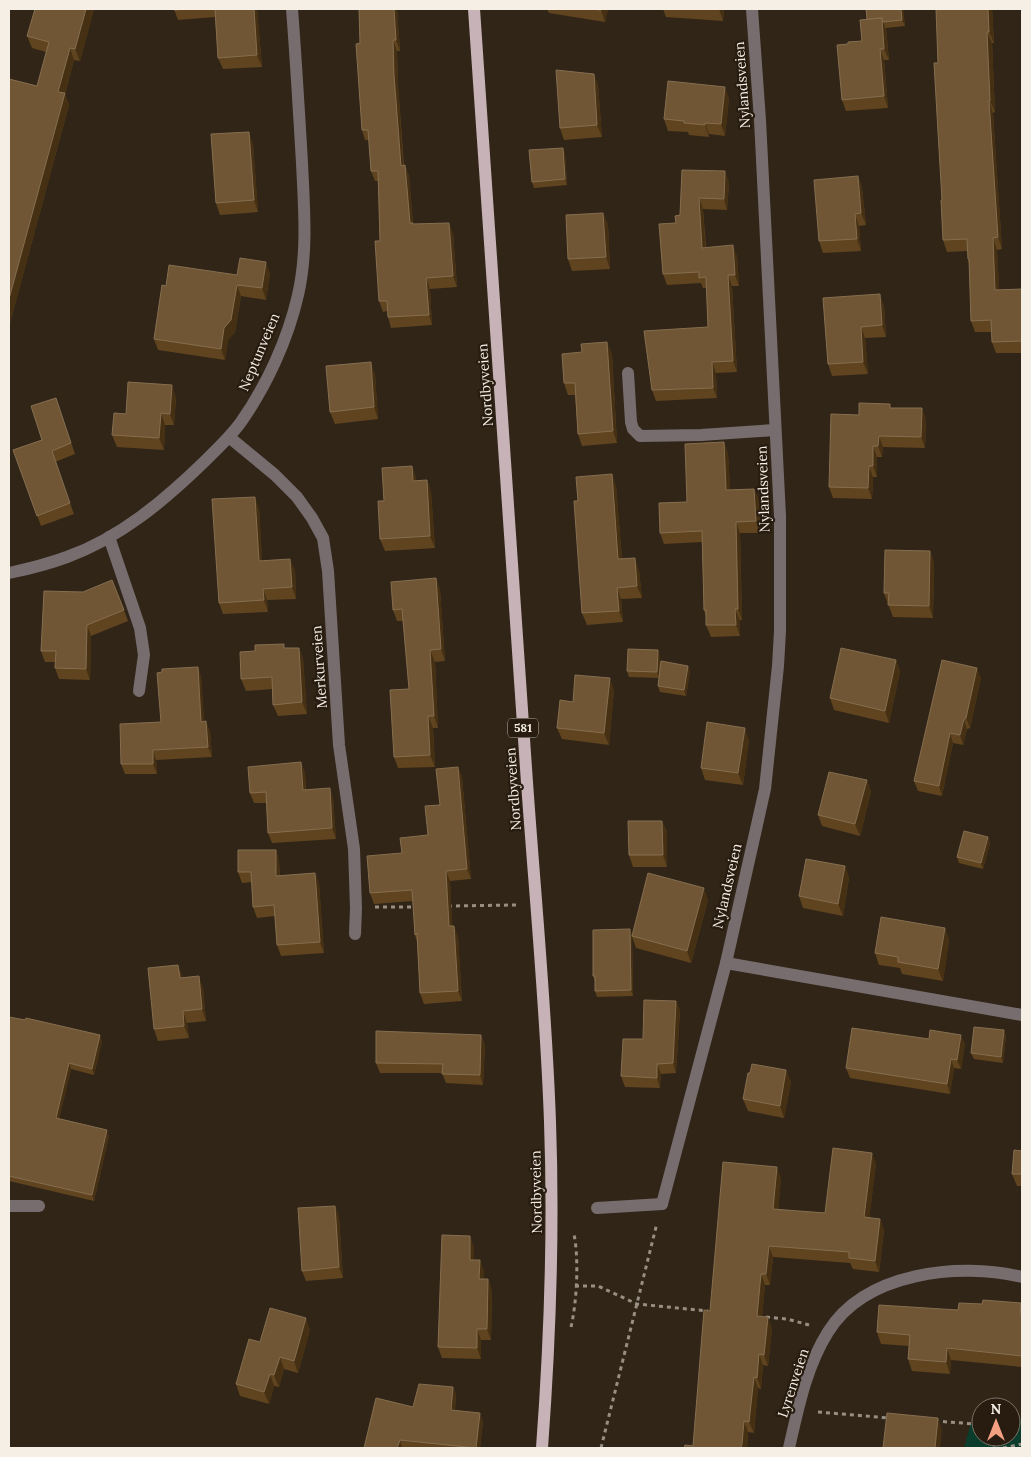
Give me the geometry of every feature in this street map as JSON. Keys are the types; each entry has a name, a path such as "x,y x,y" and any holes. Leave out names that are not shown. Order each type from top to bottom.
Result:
{"main road":[{"name":"Nordbyveien","path":"474,9 547,1048 550,1126 551,1282 548,1375 542,1448"}],"street":[{"name":"Neptunveien","path":"9,573 68,557 109,537 137,520 177,489 229,437 255,401 279,352 298,294 302,256 304,210 292,9"},
{"name":"Nylandsveien","path":"662,1204 726,963 764,789 778,666 780,631 780,516 760,120 752,9"},
{"path":"628,374 631,422 633,429 640,436 701,435 775,430"},
{"name":"Merkurveien","path":"229,437 275,474 297,497 323,538 328,571 339,745 354,849 355,934"},
{"path":"109,537 140,628 144,655 139,691"},
{"path":"726,963 1022,1014"},
{"path":"597,1208 662,1204"},
{"path":"9,1206 38,1206"},
{"name":"Lyrenveien","path":"789,1448 813,1362 828,1331 850,1307 871,1292 926,1274 955,1270 982,1271 1022,1277"}],"path":[{"path":"444,906 522,905"},
{"path":"356,908 424,907"},
{"path":"601,1448 662,1204"},
{"path":"575,1286 598,1286 637,1304 712,1312"},
{"path":"759,1316 788,1319 828,1331"},
{"path":"798,1411 896,1418"},
{"path":"926,1420 971,1424"},
{"path":"1003,1448 1022,1444"}],"green space":[{"path":"1022,1419 1022,1448 964,1448 970,1426 971,1447 1021,1447"}],"building":[{"path":"35,9 86,9 75,49 70,48 58,92 65,93 9,299 9,79 37,86 49,42 27,36"},
{"path":"215,9 254,9 257,55 218,58"},
{"path":"359,9 394,9 396,40 393,40 394,75 401,166 405,165 410,223 449,223 453,276 426,278 429,315 388,317 387,301 379,301 375,241 380,241 378,171 371,171 368,130 362,130 356,44 360,43"},
{"path":"866,9 901,9 902,20 883,22 882,18 867,19"},
{"path":"936,9 988,9 989,101 998,237 993,238 995,290 1022,289 1022,341 992,342 991,320 971,321 967,239 943,240 934,63 938,63"},
{"path":"882,18 884,49 880,49 884,96 842,100 837,45 862,41 860,20"},
{"path":"556,70 594,74 597,125 560,128"},
{"path":"668,81 725,87 721,124 705,123 705,125 664,119"},
{"path":"249,132 254,200 216,203 211,134"},
{"path":"563,148 565,179 532,182 529,150"},
{"path":"682,170 725,171 724,199 699,198 702,248 733,245 735,275 728,275 733,361 712,362 713,388 652,390 644,331 708,327 706,277 699,278 699,272 663,274 659,224 676,223 675,216 680,215"},
{"path":"858,176 861,213 855,214 857,239 819,241 814,180"},
{"path":"603,213 606,257 568,259 566,215"},
{"path":"240,258 266,262 262,288 237,285 231,320 224,328 221,349 154,339 162,285 166,286 169,265 237,275"},
{"path":"880,294 882,325 861,327 863,362 828,364 823,298"},
{"path":"607,342 613,431 578,434 575,383 564,383 562,354 582,352 581,344"},
{"path":"371,362 374,407 330,412 326,366"},
{"path":"128,382 172,385 170,414 161,413 159,438 112,435 114,413 126,414"},
{"path":"56,398 71,443 52,451 70,503 37,516 13,450 42,440 31,406"},
{"path":"859,403 890,404 890,408 922,408 921,437 879,436 878,446 873,446 873,466 869,466 868,488 829,487 831,414 859,415"},
{"path":"724,442 726,490 754,489 756,521 736,522 738,609 735,609 736,625 706,625 702,531 660,533 659,503 687,502 685,444"},
{"path":"412,466 413,481 427,480 430,536 380,539 378,501 384,501 382,468"},
{"path":"612,474 618,559 635,558 637,586 617,588 619,611 582,613 574,501 578,501 576,477"},
{"path":"255,497 259,561 290,559 292,587 263,589 264,600 219,603 212,499"},
{"path":"885,550 930,551 929,606 888,605 889,593 884,593"},
{"path":"436,578 441,649 430,650 434,716 428,716 430,755 394,757 390,690 409,689 402,609 393,610 391,582"},
{"path":"112,580 124,610 87,625 86,669 55,668 56,651 41,651 44,591 83,592"},
{"path":"284,644 284,648 299,648 302,702 273,705 272,677 241,679 240,652 255,651 255,645"},
{"path":"841,648 896,660 885,711 830,698"},
{"path":"628,649 658,650 657,672 627,671"},
{"path":"942,660 977,668 966,718 964,719 960,735 950,733 939,786 914,781"},
{"path":"661,661 688,666 684,690 658,686"},
{"path":"198,667 201,722 206,721 208,747 153,750 153,764 121,764 120,724 161,722 157,673 162,672 162,669"},
{"path":"575,675 610,678 604,733 557,728 560,700 573,702"},
{"path":"707,722 745,728 738,773 701,768"},
{"path":"301,762 303,790 330,788 332,828 268,833 266,792 250,793 248,767"},
{"path":"458,767 467,869 446,871 449,926 454,926 458,991 420,993 417,933 415,935 412,890 370,893 367,856 402,853 400,838 428,835 425,806 440,805 436,769"},
{"path":"829,772 867,780 855,824 818,815"},
{"path":"628,821 662,821 663,855 629,855"},
{"path":"964,831 988,837 981,863 957,857"},
{"path":"238,850 276,850 276,876 315,873 320,942 277,945 274,905 253,907 251,872 238,872"},
{"path":"806,859 845,866 838,904 799,896"},
{"path":"648,873 704,888 687,951 632,936"},
{"path":"881,917 945,928 938,969 898,962 898,957 875,953"},
{"path":"630,929 631,990 595,991 595,976 593,976 593,930"},
{"path":"178,965 180,978 199,976 202,1009 183,1011 184,1026 154,1029 148,968"},
{"path":"644,1000 676,1001 673,1063 657,1064 657,1078 621,1076 623,1039 643,1039"},
{"path":"9,1017 25,1020 26,1018 100,1035 92,1069 69,1063 56,1118 107,1130 92,1195 9,1176"},
{"path":"974,1027 1004,1030 1001,1057 971,1053"},
{"path":"852,1028 929,1039 930,1030 961,1035 957,1060 951,1059 947,1084 846,1068"},
{"path":"376,1031 481,1035 480,1075 442,1074 443,1064 376,1063"},
{"path":"752,1064 786,1070 780,1106 743,1099 748,1073 750,1073"},
{"path":"833,1148 872,1153 864,1217 880,1219 875,1261 849,1258 849,1252 769,1246 766,1274 761,1274 757,1316 768,1317 764,1355 759,1354 757,1378 754,1377 749,1422 744,1421 741,1448 684,1448 685,1445 693,1446 704,1310 710,1311 723,1162 777,1167 773,1209 825,1213"},
{"path":"1014,1150 1022,1151 1022,1174 1012,1174"},
{"path":"335,1206 339,1267 302,1271 298,1208"},
{"path":"442,1235 470,1236 470,1260 480,1260 479,1279 488,1279 487,1329 477,1329 477,1348 438,1347"},
{"path":"983,1300 1021,1303 1022,1356 947,1348 946,1362 908,1359 910,1335 877,1332 879,1305 958,1310 959,1303 982,1304"},
{"path":"270,1308 306,1318 294,1361 280,1357 274,1375 270,1374 264,1392 236,1384 249,1339 260,1342"},
{"path":"419,1384 453,1387 451,1410 480,1413 476,1448 400,1440 397,1448 364,1448 376,1398 413,1407"},
{"path":"887,1413 938,1418 935,1448 883,1448"}]}
